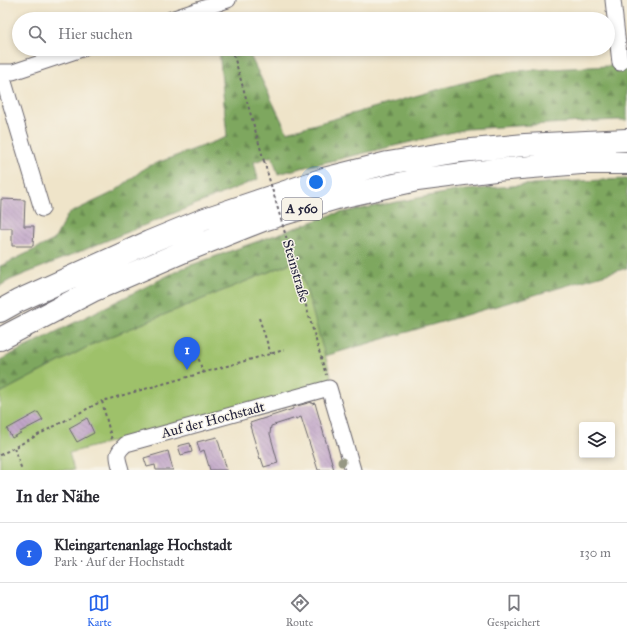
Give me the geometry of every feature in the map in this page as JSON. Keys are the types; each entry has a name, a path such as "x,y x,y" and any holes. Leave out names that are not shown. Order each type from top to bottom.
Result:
{"highway":[{"name":"A 560","path":"0,310 205,218 324,179 388,163 461,151 525,145 627,140"},
{"name":"A 560","path":"0,339 92,291 187,250 263,220 340,197 417,180 495,170 581,163 627,163"}],"street":[{"path":"613,0 614,12"},
{"path":"190,12 221,1"},
{"path":"615,18 620,63"},
{"path":"42,210 0,72 13,72 61,56"},
{"path":"329,388 353,470"},
{"name":"Auf der Hochstadt","path":"120,450 126,444 329,388"},
{"path":"120,450 117,456 121,470"}],"path":[{"name":"Steinstraße","path":"234,56 322,359 329,388"},
{"path":"259,318 270,354"},
{"path":"192,336 203,373"},
{"path":"0,456 102,401 284,350"},
{"path":"102,401 111,437 120,450"},
{"path":"14,448 22,470"}],"green space":[{"path":"220,56 250,56 287,132 458,84 513,71 627,65 627,120 466,129 278,174 272,156 254,162 258,179 10,280 0,286 0,266 54,240 68,214 114,192 146,167 227,137"},
{"path":"627,179 627,268 325,356 298,260 95,343 0,393 0,360 183,268 334,214 455,191 557,182"},
{"path":"298,260 333,383 69,453 74,470 0,470 0,393 95,343"}],"building":[{"path":"1,199 25,200 24,226 34,226 33,246 12,246 12,228 0,228"},
{"path":"312,402 312,404 315,403 334,470 318,470 301,417 271,426 270,434 278,463 264,467 261,458 260,459 250,423 293,409 293,407"},
{"path":"38,412 43,420 12,438 7,429"},
{"path":"87,418 94,433 77,442 69,428"},
{"path":"217,437 227,470 210,470 204,450 200,452 197,442"},
{"path":"190,443 192,452 181,455 178,446"},
{"path":"168,451 173,470 156,470 155,465 147,467 144,458"}],"place":[{"name":"Kleingartenanlage Hochstadt","path":"187,370"}]}
